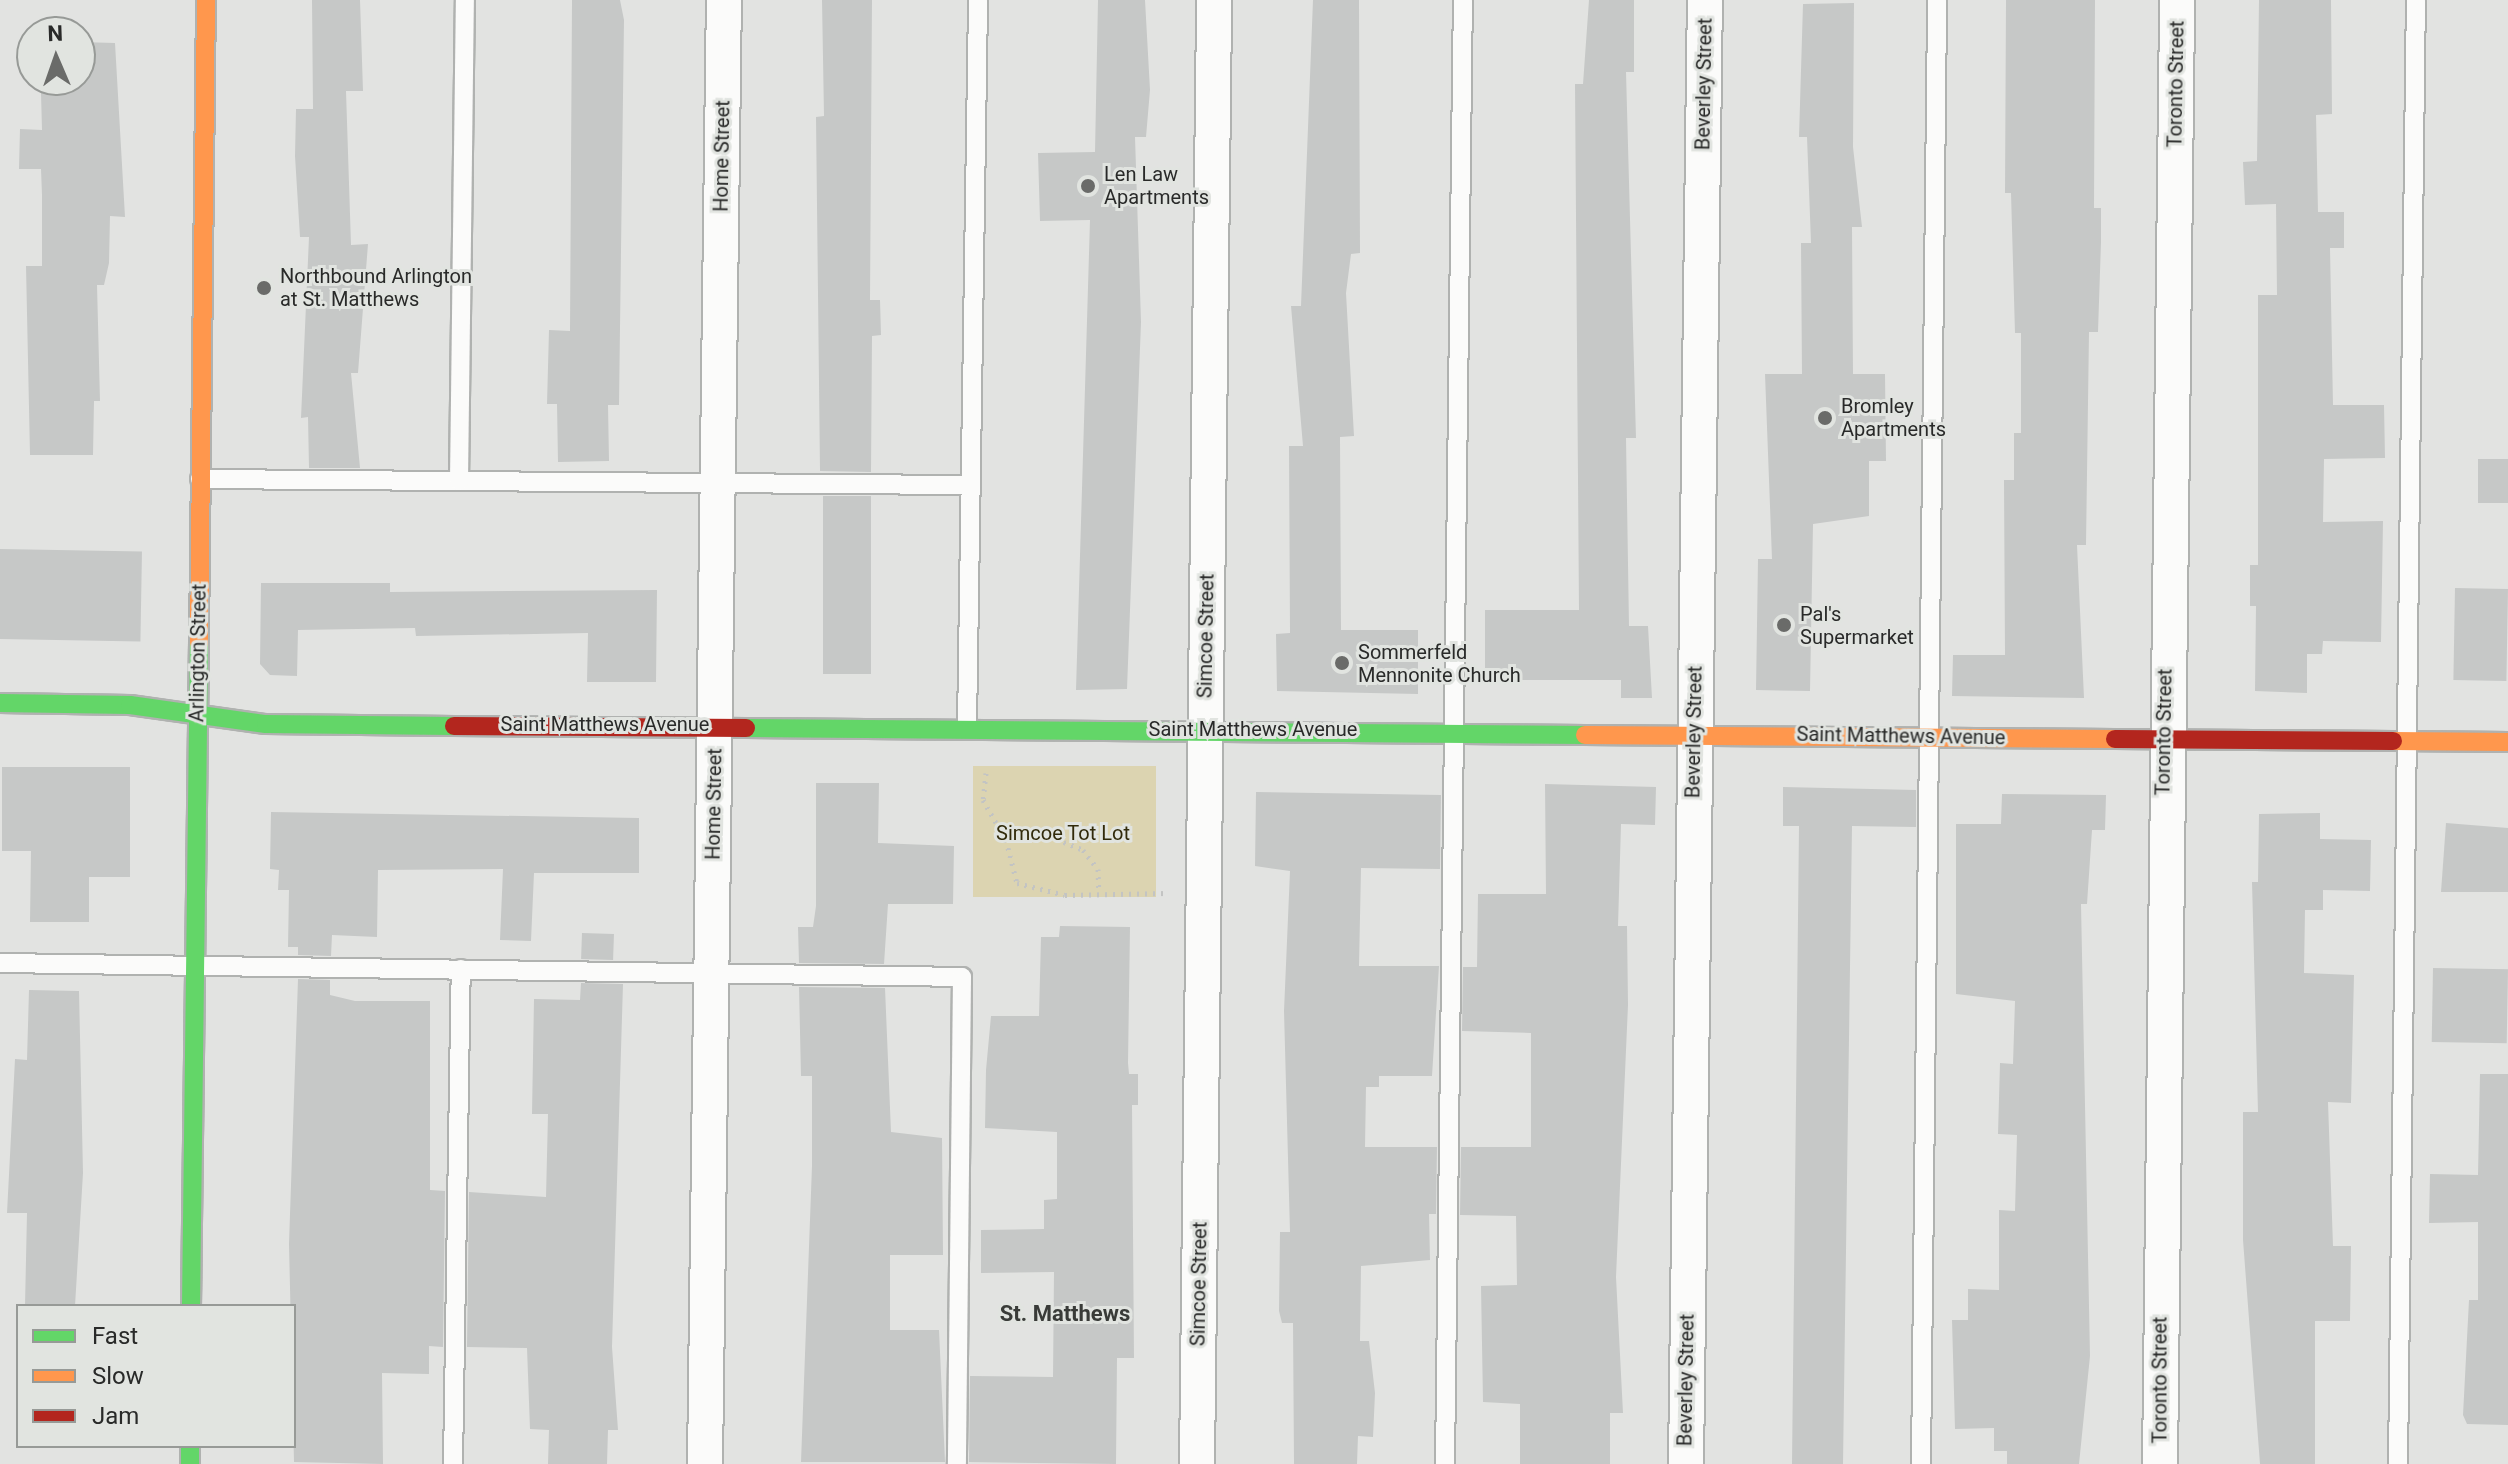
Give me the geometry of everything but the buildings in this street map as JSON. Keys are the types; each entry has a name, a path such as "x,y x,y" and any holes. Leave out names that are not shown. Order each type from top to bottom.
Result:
{"street":[{"name":"Arlington Street","path":"191,1304 206,0"},
{"name":"Home Street","path":"705,1464 724,0"},
{"name":"Simcoe Street","path":"1197,1464 1214,0"},
{"name":"Beverley Street","path":"1686,1464 1705,0"},
{"name":"Toronto Street","path":"2160,1464 2164,740 2177,0"},
{"name":"Saint Matthews Avenue","path":"0,703 197,715 266,724 715,724 2508,742"}],"lane":[{"path":"459,481 465,0"},
{"path":"967,727 978,0"},
{"path":"1445,1464 1463,0"},
{"path":"1921,1464 1937,0"},
{"path":"2398,1464 2416,0"},
{"path":"200,479 971,485"},
{"path":"0,963 962,977 957,1464"},
{"path":"453,1464 461,969"}],"path":[{"path":"986,773 983,800 1001,833 1017,883 1065,895 1169,893"},
{"path":"1001,833 1049,836 1083,850 1098,869 1099,892"}],"green space":[{"name":"Simcoe Tot Lot","path":"973,766 1156,766 1156,897 973,897"}],"traffic: fast":[{"path":"191,1304 199,643"},
{"path":"0,703 130,705 266,724 454,726"},
{"path":"746,728 1585,735"},
{"path":"190,1448 190,1464"}],"traffic: slow":[{"path":"199,643 206,0"},
{"path":"1585,735 2115,739"},
{"path":"2393,741 2508,742"}],"traffic: jam":[{"path":"454,726 746,728"},
{"path":"2115,739 2393,741"}],"place":[{"name":"Len Law Apartments","path":"1088,186"},
{"name":"Northbound Arlington at St. Matthews","path":"264,288"},
{"name":"Bromley Apartments","path":"1825,418"},
{"name":"Pal's Supermarket","path":"1784,625"},
{"name":"Sommerfeld Mennonite Church","path":"1342,663"}],"district":[{"name":"St. Matthews","path":"1065,1314"}]}
